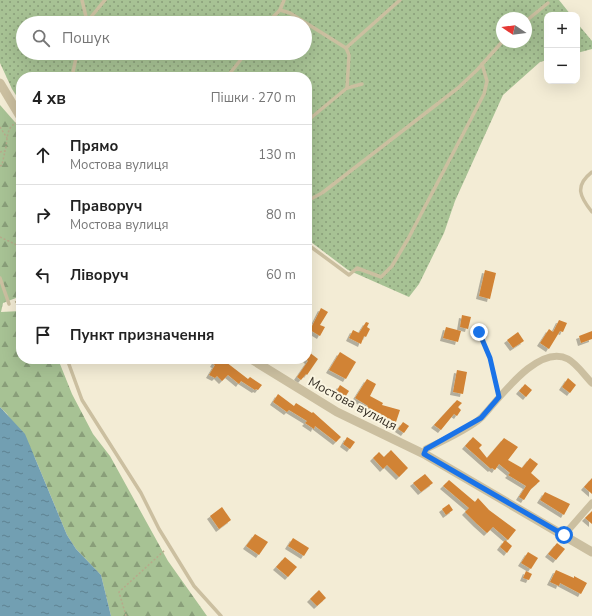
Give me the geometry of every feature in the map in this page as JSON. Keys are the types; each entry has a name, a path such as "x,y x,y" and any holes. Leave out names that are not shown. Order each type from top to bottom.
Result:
{"street":[{"path":"0,83 16,109"},
{"path":"424,454 426,449 481,418 499,397 534,364 546,358 561,357 568,359 592,383"},
{"name":"Мостова вулиця","path":"259,364 337,412 424,454 592,552"},
{"path":"564,535 592,503"}],"lane":[{"path":"82,0 85,16"},
{"path":"91,16 105,0"},
{"path":"274,16 280,10 284,0"},
{"path":"346,48 400,0"},
{"path":"532,16 548,3"},
{"path":"280,10 295,16"},
{"path":"312,27 346,48 349,55 347,88"},
{"path":"312,198 322,193 458,88 497,48"},
{"path":"73,72 76,60"},
{"path":"231,72 240,60"},
{"path":"312,248 349,275 357,268 381,277 392,266 408,239 484,94 486,81 482,64"},
{"path":"312,117 347,88 362,84"},
{"path":"592,172 583,181 580,193 582,199 592,212"},
{"path":"0,278 9,304"},
{"path":"479,332 490,358 499,397"},
{"path":"69,364 82,400 141,493 169,546 194,586 221,616"}],"path":[{"path":"0,166 2,165 8,132 16,121"},
{"path":"0,126 7,138"},
{"path":"0,152 5,151"},
{"path":"0,237 16,245"},
{"path":"126,616 119,592 169,546"}],"green space":[{"path":"0,0 559,0 569,12 544,12 544,61 540,62 503,95 455,201 444,233 419,284 409,297 348,270 312,243 312,72 16,72 16,95 0,63"},
{"path":"580,27 592,41 592,49 580,52"},
{"path":"0,105 16,123 16,298 3,303 1,312 16,311 16,364 60,364 72,394 93,434 110,456 168,561 207,616 111,616 101,575 76,549 67,535 35,458 7,414 0,407"}],"water":[{"path":"0,407 25,434 67,535 76,549 101,575 111,616 0,616"}],"building":[{"path":"485,270 496,273 490,299 479,296"},
{"path":"321,308 328,312 320,325 325,327 320,336 312,331 312,326"},
{"path":"462,315 471,317 468,329 460,327"},
{"path":"559,320 567,323 563,332 560,331 549,349 540,343 549,329 553,332"},
{"path":"366,322 369,323 367,327 370,329 366,337 364,336 361,344 349,338 353,330 359,333"},
{"path":"446,327 461,331 458,342 443,338"},
{"path":"592,331 592,339 581,343 579,336"},
{"path":"518,332 524,341 513,348 507,340"},
{"path":"340,352 356,362 346,379 329,370"},
{"path":"312,354 318,359 307,375 306,374 301,380 297,377 306,364 312,364"},
{"path":"213,364 228,364 248,379 250,377 262,385 258,390 255,390 241,381 239,384 228,375 222,381 217,376 215,378 209,375 215,365"},
{"path":"457,370 467,372 463,394 453,392"},
{"path":"568,378 576,385 570,393 562,387"},
{"path":"367,379 376,384 370,396 383,403 382,405 400,410 396,422 384,418 385,416 367,407 368,406 355,398"},
{"path":"525,384 532,390 526,397 519,391"},
{"path":"340,385 349,391 344,399 335,394"},
{"path":"278,394 294,406 296,403 312,413 313,412 341,437 336,442 315,426 314,429 305,423 307,421 289,410 287,412 273,402"},
{"path":"457,400 462,403 458,407 461,410 457,416 454,414 441,430 434,425"},
{"path":"403,422 409,426 404,433 398,429"},
{"path":"347,437 355,442 350,449 343,444"},
{"path":"473,437 482,445 479,448 487,458 504,438 518,447 508,460 522,468 530,458 538,464 531,473 540,481 531,489 524,500 519,497 526,486 508,475 510,473 499,464 495,470 492,468 491,469 465,446"},
{"path":"391,450 408,468 399,477 387,465 383,469 373,458 379,452 384,457"},
{"path":"425,474 433,483 421,492 413,483"},
{"path":"592,478 592,494 584,487"},
{"path":"449,480 475,502 478,498 489,510 516,530 508,540 493,527 487,533 465,512 469,508 443,486"},
{"path":"545,492 570,504 564,515 540,500"},
{"path":"449,504 453,510 446,515 442,509"},
{"path":"222,507 231,520 219,529 210,516"},
{"path":"592,511 592,524 585,518"},
{"path":"255,534 268,542 259,555 246,546"},
{"path":"293,538 309,548 304,556 288,546"},
{"path":"505,540 512,546 507,553 500,547"},
{"path":"557,543 565,549 556,560 548,554"},
{"path":"528,552 538,558 531,569 521,563"},
{"path":"285,557 297,567 288,577 276,567"},
{"path":"556,570 574,578 574,576 587,583 581,594 560,583 559,586 550,582"},
{"path":"526,571 532,574 529,580 523,578"},
{"path":"319,590 326,598 317,606 310,599"}],"route":[{"path":"479,332 485,342 490,358 497,382 499,397 481,418 440,443 426,449 424,454 564,535"}]}
